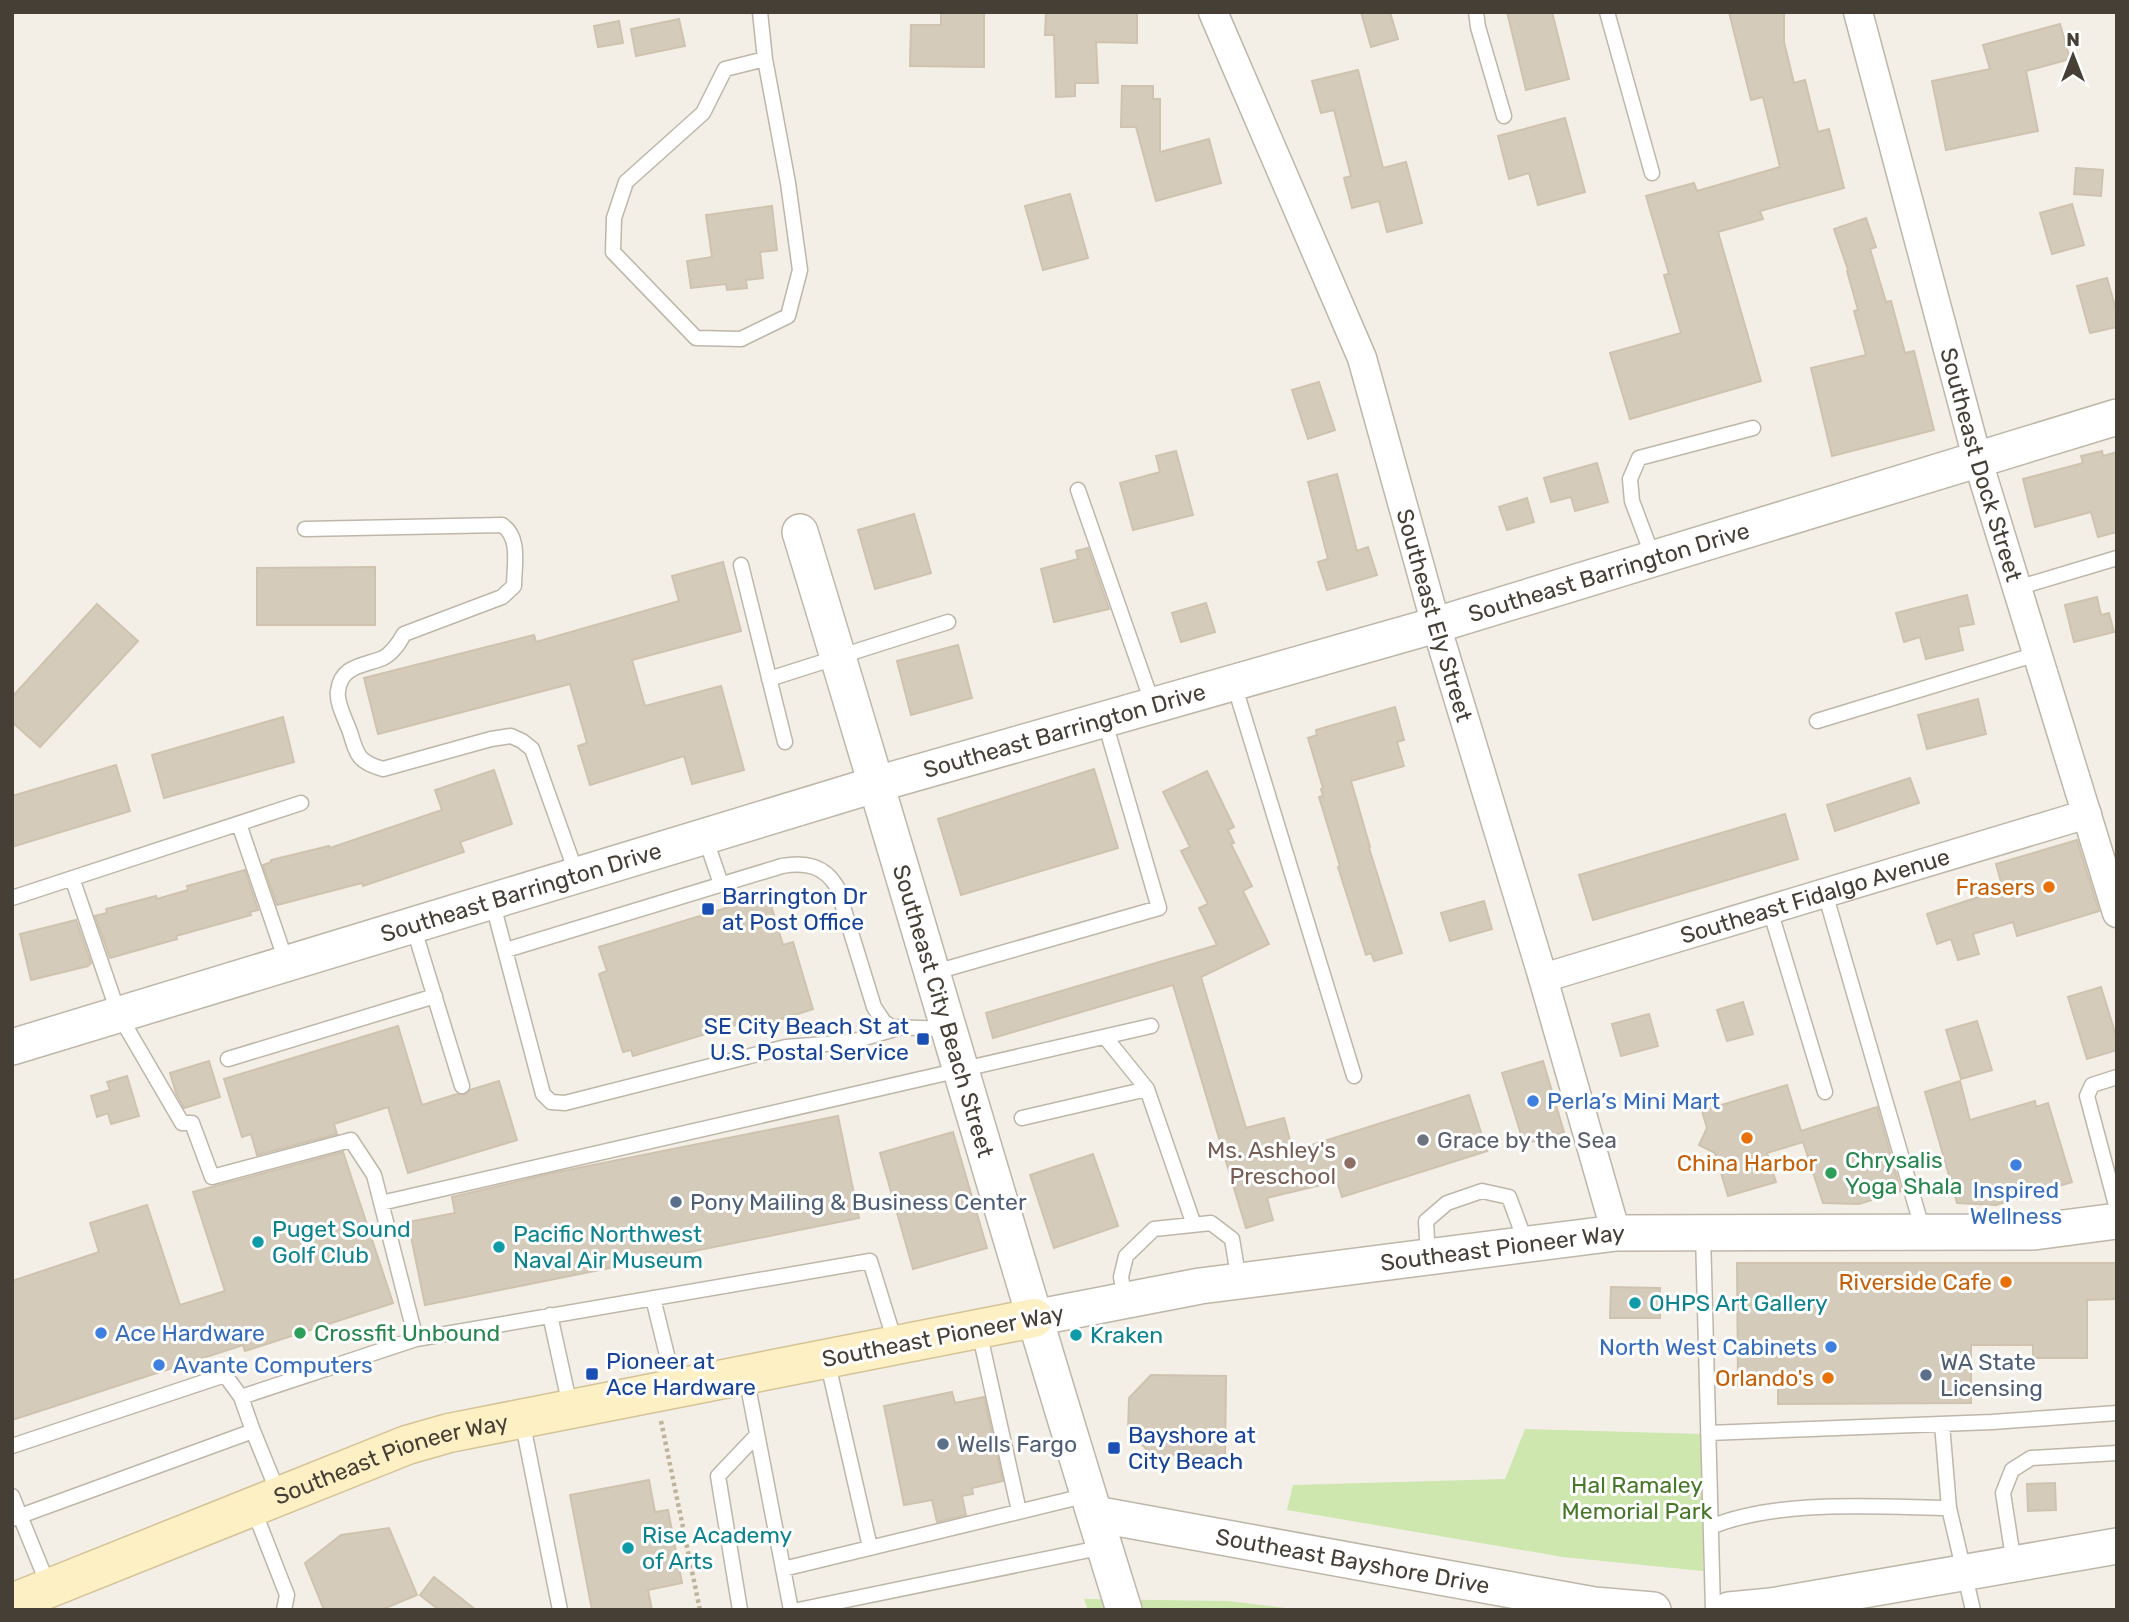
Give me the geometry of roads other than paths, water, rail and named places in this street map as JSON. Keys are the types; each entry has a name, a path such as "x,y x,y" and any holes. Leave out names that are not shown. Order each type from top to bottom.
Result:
{"main road":[{"name":"Southeast Pioneer Way","path":"12,1603 407,1445 449,1433 1034,1318"}],"street":[{"name":"Southeast Ely Street","path":"1213,12 1362,358 1436,625 1543,978 1616,1233"},
{"name":"Southeast Dock Street","path":"1858,12 1977,458 2116,908"},
{"name":"Southeast Barrington Drive","path":"12,1047 877,784 1436,625 2117,416"},
{"name":"Southeast City Beach Street","path":"800,533 1124,1610"},
{"name":"Southeast Fidalgo Avenue","path":"1543,978 2087,814"},
{"name":"Southeast Pioneer Way","path":"1034,1318 1200,1286 1616,1233 2034,1232 2117,1221"},
{"name":"Southeast Bayshore Drive","path":"1091,1504 1594,1605 1653,1610"},
{"path":"1729,1610 1864,1595 1965,1573 2117,1546"}],"lane":[{"path":"760,12 765,59 788,183 800,270 788,316 741,339 696,338 613,252 614,218 626,182 703,113 724,69 765,59"},
{"path":"1476,12 1504,116"},
{"path":"1607,12 1652,173"},
{"path":"1653,558 1632,501 1630,479 1639,458 1753,428"},
{"path":"1078,490 1153,705"},
{"path":"305,529 502,525 509,530 514,539 514,586 502,597 404,634 397,647 384,657 354,666 342,677 337,692 357,755 368,765 383,769 510,736 533,749 577,875"},
{"path":"2017,588 2117,558"},
{"path":"741,565 785,742"},
{"path":"769,679 948,622"},
{"path":"1817,721 2037,654"},
{"path":"1234,682 1354,1076"},
{"path":"932,973 1159,908 1104,719"},
{"path":"12,898 301,803"},
{"path":"239,824 287,964"},
{"path":"705,836 721,884"},
{"path":"506,950 721,884 805,863 825,872 837,887 874,1007 884,1022 898,1028"},
{"path":"72,878 119,1015 182,1123 192,1123 212,1177 351,1140 374,1175 416,1339"},
{"path":"1825,893 1924,1232"},
{"path":"492,901 543,1094 551,1102 565,1103 786,1047 851,1042 898,1028 948,1028"},
{"path":"1770,910 1825,1092"},
{"path":"413,925 462,1086"},
{"path":"228,1059 435,996"},
{"path":"381,1203 1151,1026"},
{"path":"1105,1037 1147,1089 1194,1225"},
{"path":"2117,1077 2092,1085 2087,1096 2117,1209"},
{"path":"1023,1118 1147,1089"},
{"path":"1428,1257 1426,1221 1447,1203 1482,1191 1509,1197 1526,1245"},
{"path":"1125,1301 1121,1277 1126,1256 1154,1229 1211,1223 1231,1239 1239,1281"},
{"path":"1703,1233 1713,1610"},
{"path":"241,1397 416,1339 870,1261 896,1345"},
{"path":"653,1298 665,1390"},
{"path":"550,1315 570,1409"},
{"path":"979,1329 1019,1511"},
{"path":"827,1359 870,1548"},
{"path":"12,1446 225,1375 241,1397 253,1431 287,1595 284,1610"},
{"path":"745,1375 791,1610"},
{"path":"1708,1433 1942,1424 2117,1413"},
{"path":"522,1418 561,1610"},
{"path":"1942,1424 1949,1508 1973,1610"},
{"path":"16,1518 253,1431"},
{"path":"740,1610 718,1476 757,1435"},
{"path":"2014,1564 2003,1493 2012,1470 2031,1458 2117,1453"},
{"path":"12,1496 16,1518 50,1588"},
{"path":"783,1569 1019,1511 1091,1504"},
{"path":"1711,1527 1734,1517 1780,1509 1949,1508"},
{"path":"798,1610 1104,1547"}],"place":[{"name":"Frasers","path":"2049,887"},
{"name":"Barrington Dr at Post Office","path":"708,909"},
{"name":"SE City Beach St at U.S. Postal Service","path":"923,1039"},
{"name":"Perla’s Mini Mart","path":"1533,1101"},
{"name":"China Harbor","path":"1747,1138"},
{"name":"Grace by the Sea","path":"1423,1140"},
{"name":"Ms. Ashley's Preschool","path":"1350,1163"},
{"name":"Inspired Wellness","path":"2016,1165"},
{"name":"Chrysalis Yoga Shala","path":"1831,1173"},
{"name":"Pony Mailing & Business Center","path":"676,1202"},
{"name":"Puget Sound Golf Club","path":"258,1242"},
{"name":"Pacific Northwest Naval Air Museum","path":"499,1247"},
{"name":"Riverside Cafe","path":"2006,1282"},
{"name":"OHPS Art Gallery","path":"1635,1303"},
{"name":"Ace Hardware","path":"101,1333"},
{"name":"Crossfit Unbound","path":"300,1333"},
{"name":"Kraken","path":"1076,1335"},
{"name":"North West Cabinets","path":"1831,1347"},
{"name":"Avante Computers","path":"159,1365"},
{"name":"Pioneer at Ace Hardware","path":"592,1374"},
{"name":"WA State Licensing","path":"1926,1375"},
{"name":"Orlando's","path":"1828,1378"},
{"name":"Wells Fargo","path":"943,1444"},
{"name":"Bayshore at City Beach","path":"1114,1448"},
{"name":"Rise Academy of Arts","path":"628,1548"}],"park label":[{"name":"Hal Ramaley Memorial Park","path":"1637,1498"}]}
